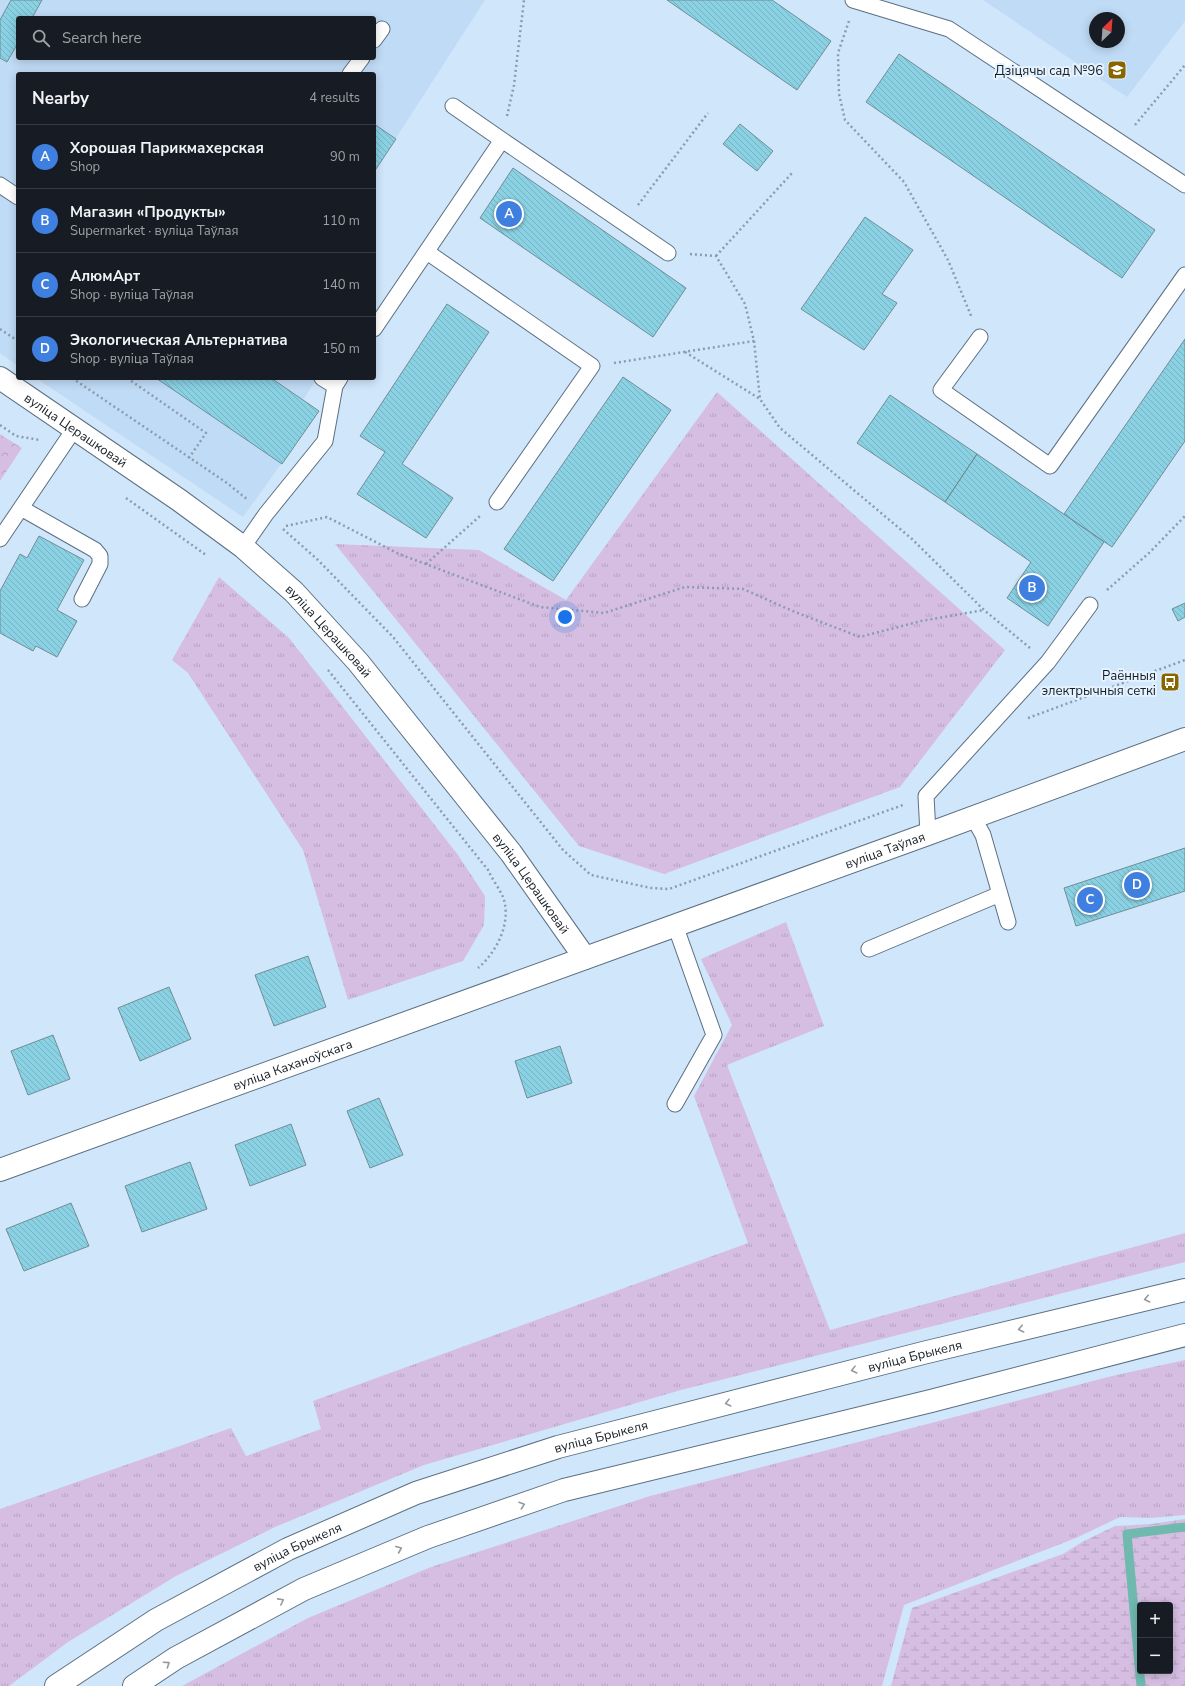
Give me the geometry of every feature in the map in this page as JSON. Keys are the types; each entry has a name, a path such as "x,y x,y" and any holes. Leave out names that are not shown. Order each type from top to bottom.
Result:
{"main road":[{"name":"вуліца Церашковай","path":"0,378 75,428 243,547 294,592 358,662 511,853 585,958"},
{"name":"вуліца Таўлая","path":"585,958 1185,739"},
{"name":"вуліца Каханоўскага","path":"0,1170 585,958"},
{"name":"вуліца Брыкеля","path":"56,1686 163,1616 288,1550 416,1493 558,1447 915,1354 1185,1290"},
{"path":"134,1686 176,1658 304,1589 428,1537 564,1490 931,1401 1185,1336"}],"lane":[{"path":"854,1 949,29 1185,185"},
{"path":"352,72 360,60"},
{"path":"453,106 668,253"},
{"path":"376,326 502,140"},
{"path":"0,185 16,196"},
{"path":"427,252 592,366 497,502"},
{"path":"980,337 941,390 1050,466 1185,275"},
{"path":"243,547 266,514 325,441 332,381"},
{"path":"0,539 75,428"},
{"path":"20,508 95,550 100,556 100,564 82,599"},
{"path":"928,834 926,796 1048,662 1090,605"},
{"path":"973,817 982,835 1008,922"},
{"path":"869,949 1000,894"},
{"path":"675,925 714,1035 675,1104"}],"path":[{"path":"502,140 514,85 524,0"},
{"path":"854,1 838,53 839,94 845,120 904,182 948,260 980,337"},
{"path":"1120,142 1185,65"},
{"path":"624,223 708,113"},
{"path":"716,256 793,172"},
{"path":"668,253 716,256"},
{"path":"716,256 745,304 754,341 760,399"},
{"path":"0,329 16,340"},
{"path":"592,366 754,341"},
{"path":"685,352 760,399 780,428 912,539 984,610 1048,662"},
{"path":"75,380 227,483 266,514"},
{"path":"130,380 206,433 189,458"},
{"path":"0,425 16,436 44,440 60,451"},
{"path":"124,496 206,555"},
{"path":"426,564 497,502"},
{"path":"1090,605 1149,553 1185,516"},
{"path":"926,796 669,889 651,888 590,875 563,850 393,637 318,560 281,527 327,517 399,554 540,606 604,614 685,587 742,589 795,612 860,637 921,621 984,610"},
{"path":"1020,721 1185,660"},
{"path":"325,667 488,870 503,898 506,921 498,944 488,960 477,969"}],"shaded area":[{"path":"0,0 485,0 376,169 376,72 16,72 16,365 0,353"},
{"name":"Дзіцячы сад №96","path":"983,0 1185,0 1185,21 1127,97"},
{"path":"39,380 316,380 303,400 319,411 243,517"}],"green space":[{"path":"717,392 1005,650 900,787 664,874 579,846 335,544 479,550 566,600"},
{"path":"0,434 22,448 0,481"},
{"path":"219,577 289,638 458,855 485,896 484,925 463,961 348,1000 303,850 188,673 172,660"},
{"path":"786,922 824,1026 727,1065 830,1330 1185,1233 1185,1262 681,1390 424,1465 275,1527 176,1576 68,1642 9,1686 0,1686 0,1509 231,1428 246,1456 321,1429 313,1401 748,1243 694,1096 732,1025 701,959"},
{"path":"1185,1360 1185,1515 1151,1518 1120,1517 1076,1538 904,1605 882,1686 182,1686 308,1618 431,1567 650,1496 1112,1376"},
{"path":"1185,1519 1185,1686 891,1686 912,1608 1063,1554 1082,1542 1115,1526 1152,1524"}],"building":[{"path":"11,0 42,0 33,16 16,16 16,46 7,62 0,58 0,20"},
{"path":"667,0 772,0 831,41 797,90"},
{"path":"899,54 1155,230 1122,278 866,102"},
{"path":"740,124 773,151 757,171 723,144"},
{"path":"376,125 396,139 376,169"},
{"path":"513,168 686,288 653,337 480,218"},
{"path":"865,217 913,250 882,294 897,303 864,350 801,309"},
{"path":"447,304 489,332 402,464 453,498 426,538 357,494 385,452 360,436"},
{"path":"1185,339 1185,441 1112,547 1064,514"},
{"path":"623,377 671,410 553,581 504,549"},
{"path":"159,380 274,380 319,411 282,464"},
{"path":"890,395 977,454 945,502 857,443"},
{"path":"977,454 1104,542 1048,626 1007,598 1031,562 945,502"},
{"path":"39,536 84,560 57,610 77,621 57,657 36,646 33,651 0,633 0,591 20,554 27,558"},
{"path":"1185,603 1185,617 1178,621 1172,609"},
{"path":"1185,848 1185,891 1076,926 1064,888"},
{"path":"308,956 326,1007 274,1026 255,975"},
{"path":"169,987 191,1039 140,1061 118,1008"},
{"path":"53,1035 70,1079 28,1095 11,1051"},
{"path":"560,1046 572,1083 527,1098 515,1061"},
{"path":"379,1098 403,1155 370,1168 347,1111"},
{"path":"291,1124 306,1165 250,1186 235,1145"},
{"path":"190,1162 207,1209 142,1232 125,1186"},
{"path":"71,1203 89,1246 24,1271 6,1229"}],"waterway":[{"path":"1141,1686 1127,1534 1185,1527"}],"place":[{"name":"Дзіцячы сад №96","path":"1117,70"},
{"name":"Хорошая Парикмахерская","path":"509,214"},
{"name":"Магазин «Продукты»","path":"1032,588"},
{"name":"Раённыя электрычныя сеткі","path":"1170,682"},
{"name":"Экологическая Альтернатива","path":"1137,885"},
{"name":"АлюмАрт","path":"1090,900"}]}
